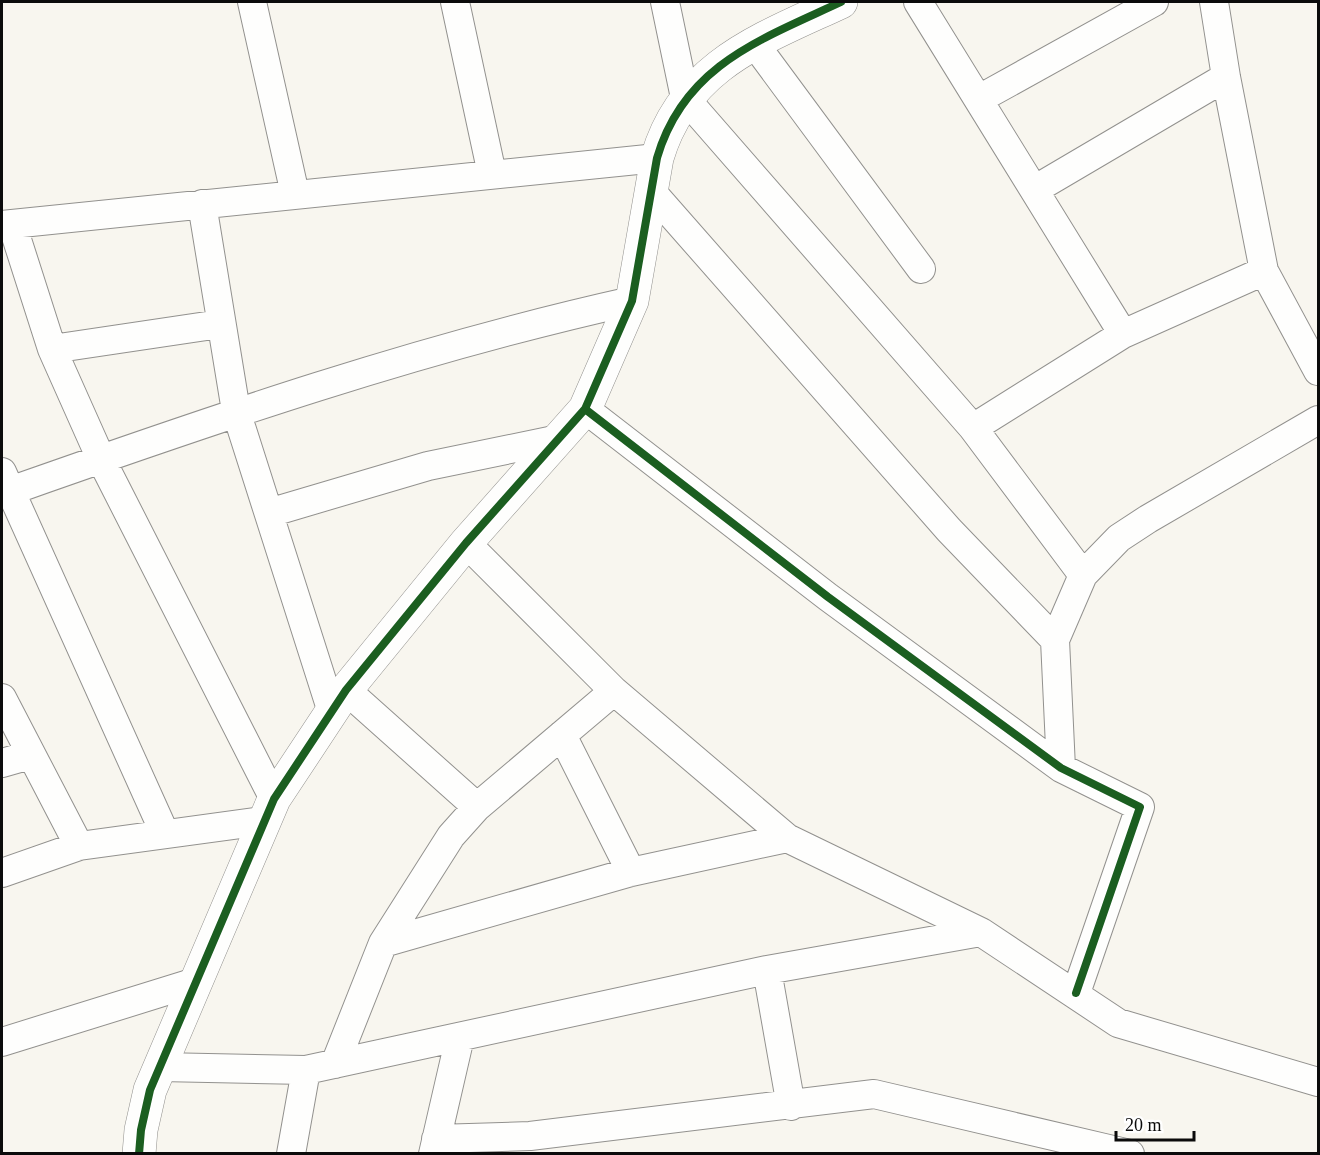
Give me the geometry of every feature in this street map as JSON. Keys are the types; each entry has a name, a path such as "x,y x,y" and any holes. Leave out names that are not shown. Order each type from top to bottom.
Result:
{"street":[{"path":"252,2 295,194"},
{"path":"455,2 492,174"},
{"path":"665,2 686,98 973,428 1083,575"},
{"path":"139,1154 141,1130 150,1090 269,810 339,701 466,543 585,410 632,301 657,158 663,137 686,98 707,74 738,51 841,2"},
{"path":"918,2 1123,334"},
{"path":"979,99 1154,2"},
{"path":"1214,2 1226,77 1264,271 1318,371"},
{"path":"754,43 921,269"},
{"path":"1034,190 1226,77"},
{"path":"269,810 101,459 52,349 7,224 657,158"},
{"path":"651,191 949,530 1055,640"},
{"path":"202,204 236,411 269,513 339,701 477,807"},
{"path":"973,428 1123,334 1264,271"},
{"path":"165,834 6,482 101,459 236,411 553,318 632,301"},
{"path":"52,349 220,324"},
{"path":"585,410 828,597 1061,768 1140,807 1076,993"},
{"path":"1061,768 1055,640 1083,575 1119,538 1318,420"},
{"path":"269,513 428,466 559,439"},
{"path":"466,543 614,691 787,838 981,932 1118,1023 1318,1082"},
{"path":"335,1064 383,943 451,836 477,807 614,691"},
{"path":"2,698 79,846"},
{"path":"562,735 631,872"},
{"path":"2,763 30,755"},
{"path":"2,873 79,846 165,834 269,810"},
{"path":"383,943 631,872 787,838"},
{"path":"160,1067 306,1070 767,970 981,932"},
{"path":"767,970 791,1106"},
{"path":"2,1042 195,982"},
{"path":"460,1037 435,1146 791,1106 874,1094 1130,1154"},
{"path":"291,1154 306,1070"}],"cycle path":[{"path":"139,1154 141,1130 150,1090 274,799 346,690 466,543 585,409 632,301 657,158 669,126 686,100 706,78 730,59 755,43 841,2"},
{"path":"585,409 828,597 1061,768 1140,807 1076,993"}]}
